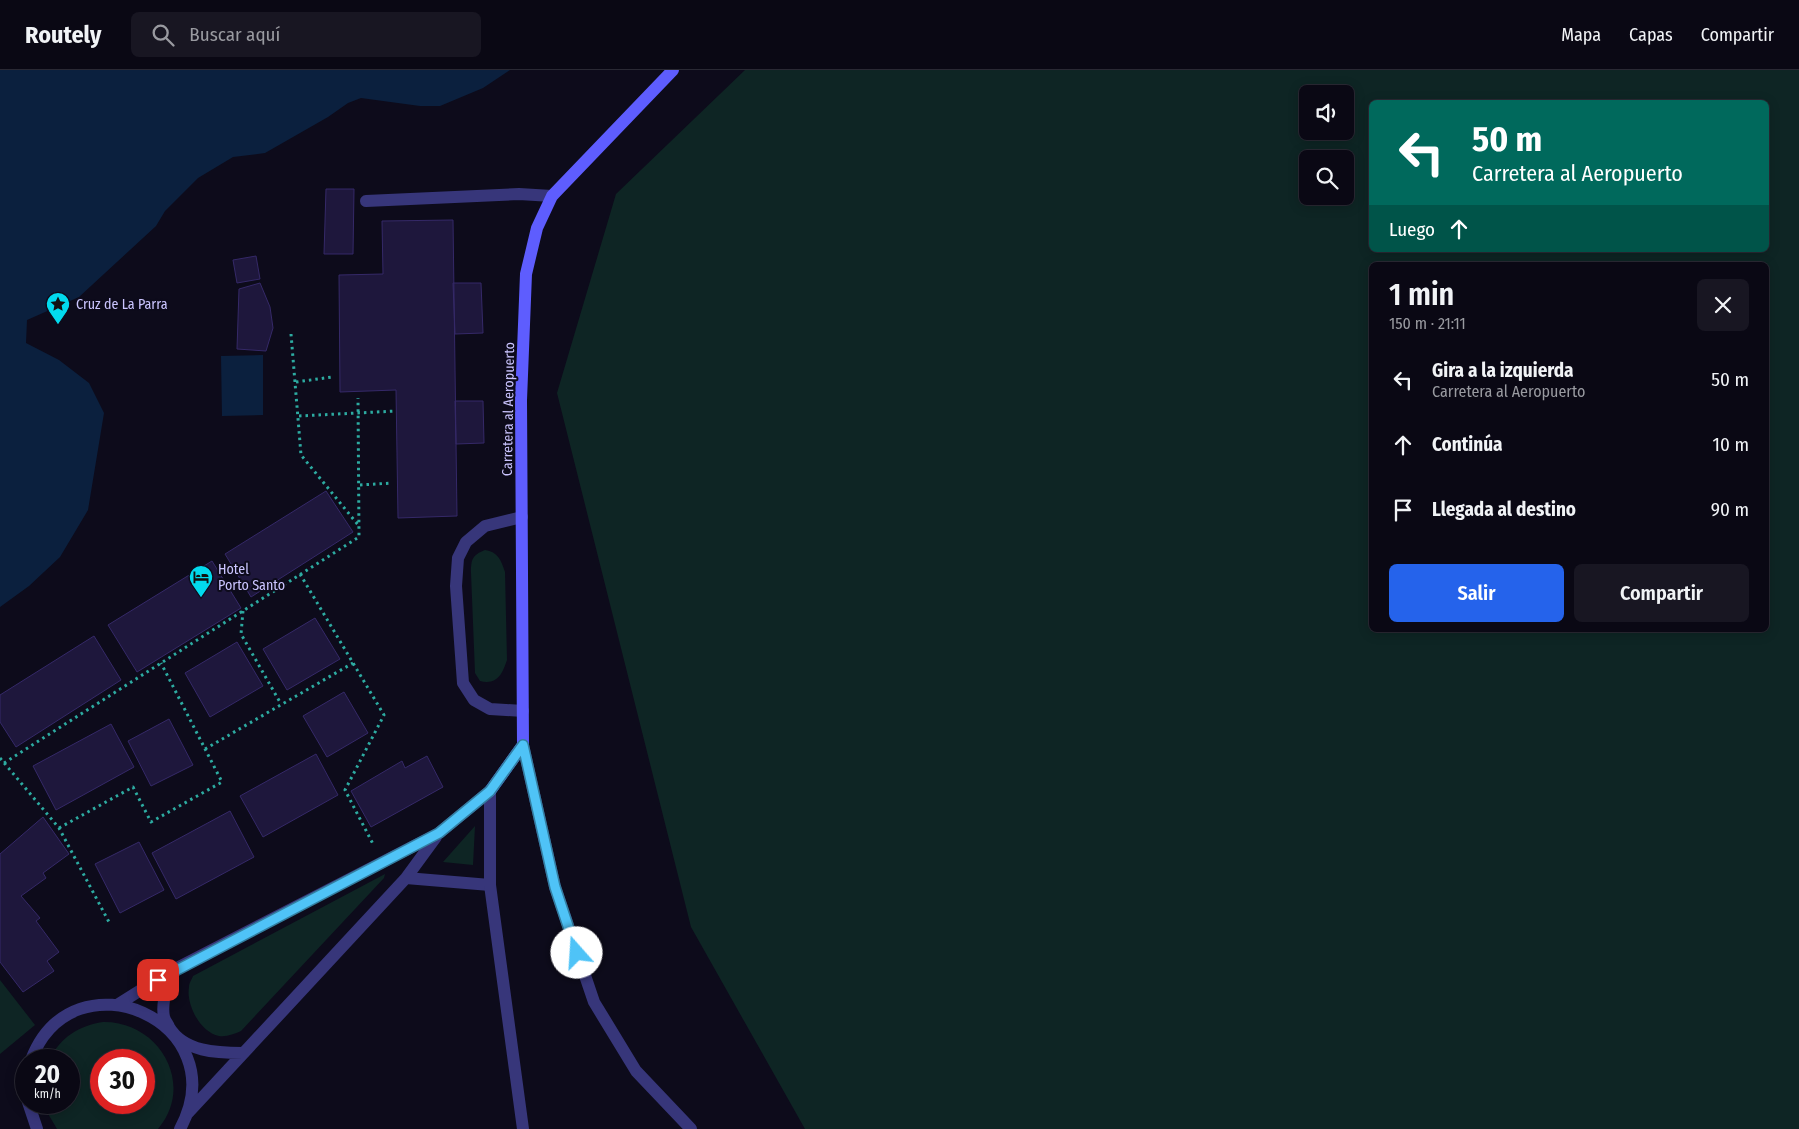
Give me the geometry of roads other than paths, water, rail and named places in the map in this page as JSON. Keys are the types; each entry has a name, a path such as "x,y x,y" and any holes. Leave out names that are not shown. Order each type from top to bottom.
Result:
{"main road":[{"name":"Carretera al Aeropuerto","path":"523,745 521,400 526,274 537,228 552,196 674,70"},
{"path":"490,791 523,745"}],"street":[{"path":"366,201 519,194 552,196"},
{"path":"522,517 485,526 466,542 458,558 456,586 463,683 474,700 490,708 523,711"},
{"path":"523,745 555,887 594,1002 636,1071 691,1129"},
{"path":"117,1005 171,971 439,833 490,791"},
{"path":"490,791 490,885 524,1129"},
{"path":"187,1114 406,878 439,833"},
{"path":"406,878 490,885"},
{"path":"171,971 164,998 164,1018 183,1050 190,1073 191,1098 187,1114 180,1129"},
{"path":"36,1049 55,1024 69,1015 84,1008 117,1005 134,1008 149,1014 163,1024 174,1036 192,1047 218,1053 243,1053"},
{"path":"31,1114 37,1129"}],"water":[{"path":"0,70 510,70 483,88 440,106 420,106 361,98 348,103 328,117 265,153 233,157 198,178 165,211 156,226 79,297 27,320 26,343 59,360 89,383 104,413 88,510 60,557 29,586 0,607"},
{"path":"263,355 263,415 222,416 221,356"}],"place":[{"name":"Cruz de La Parra","path":"58,325"},
{"name":"Hotel Porto Santo","path":"201,598"}]}
